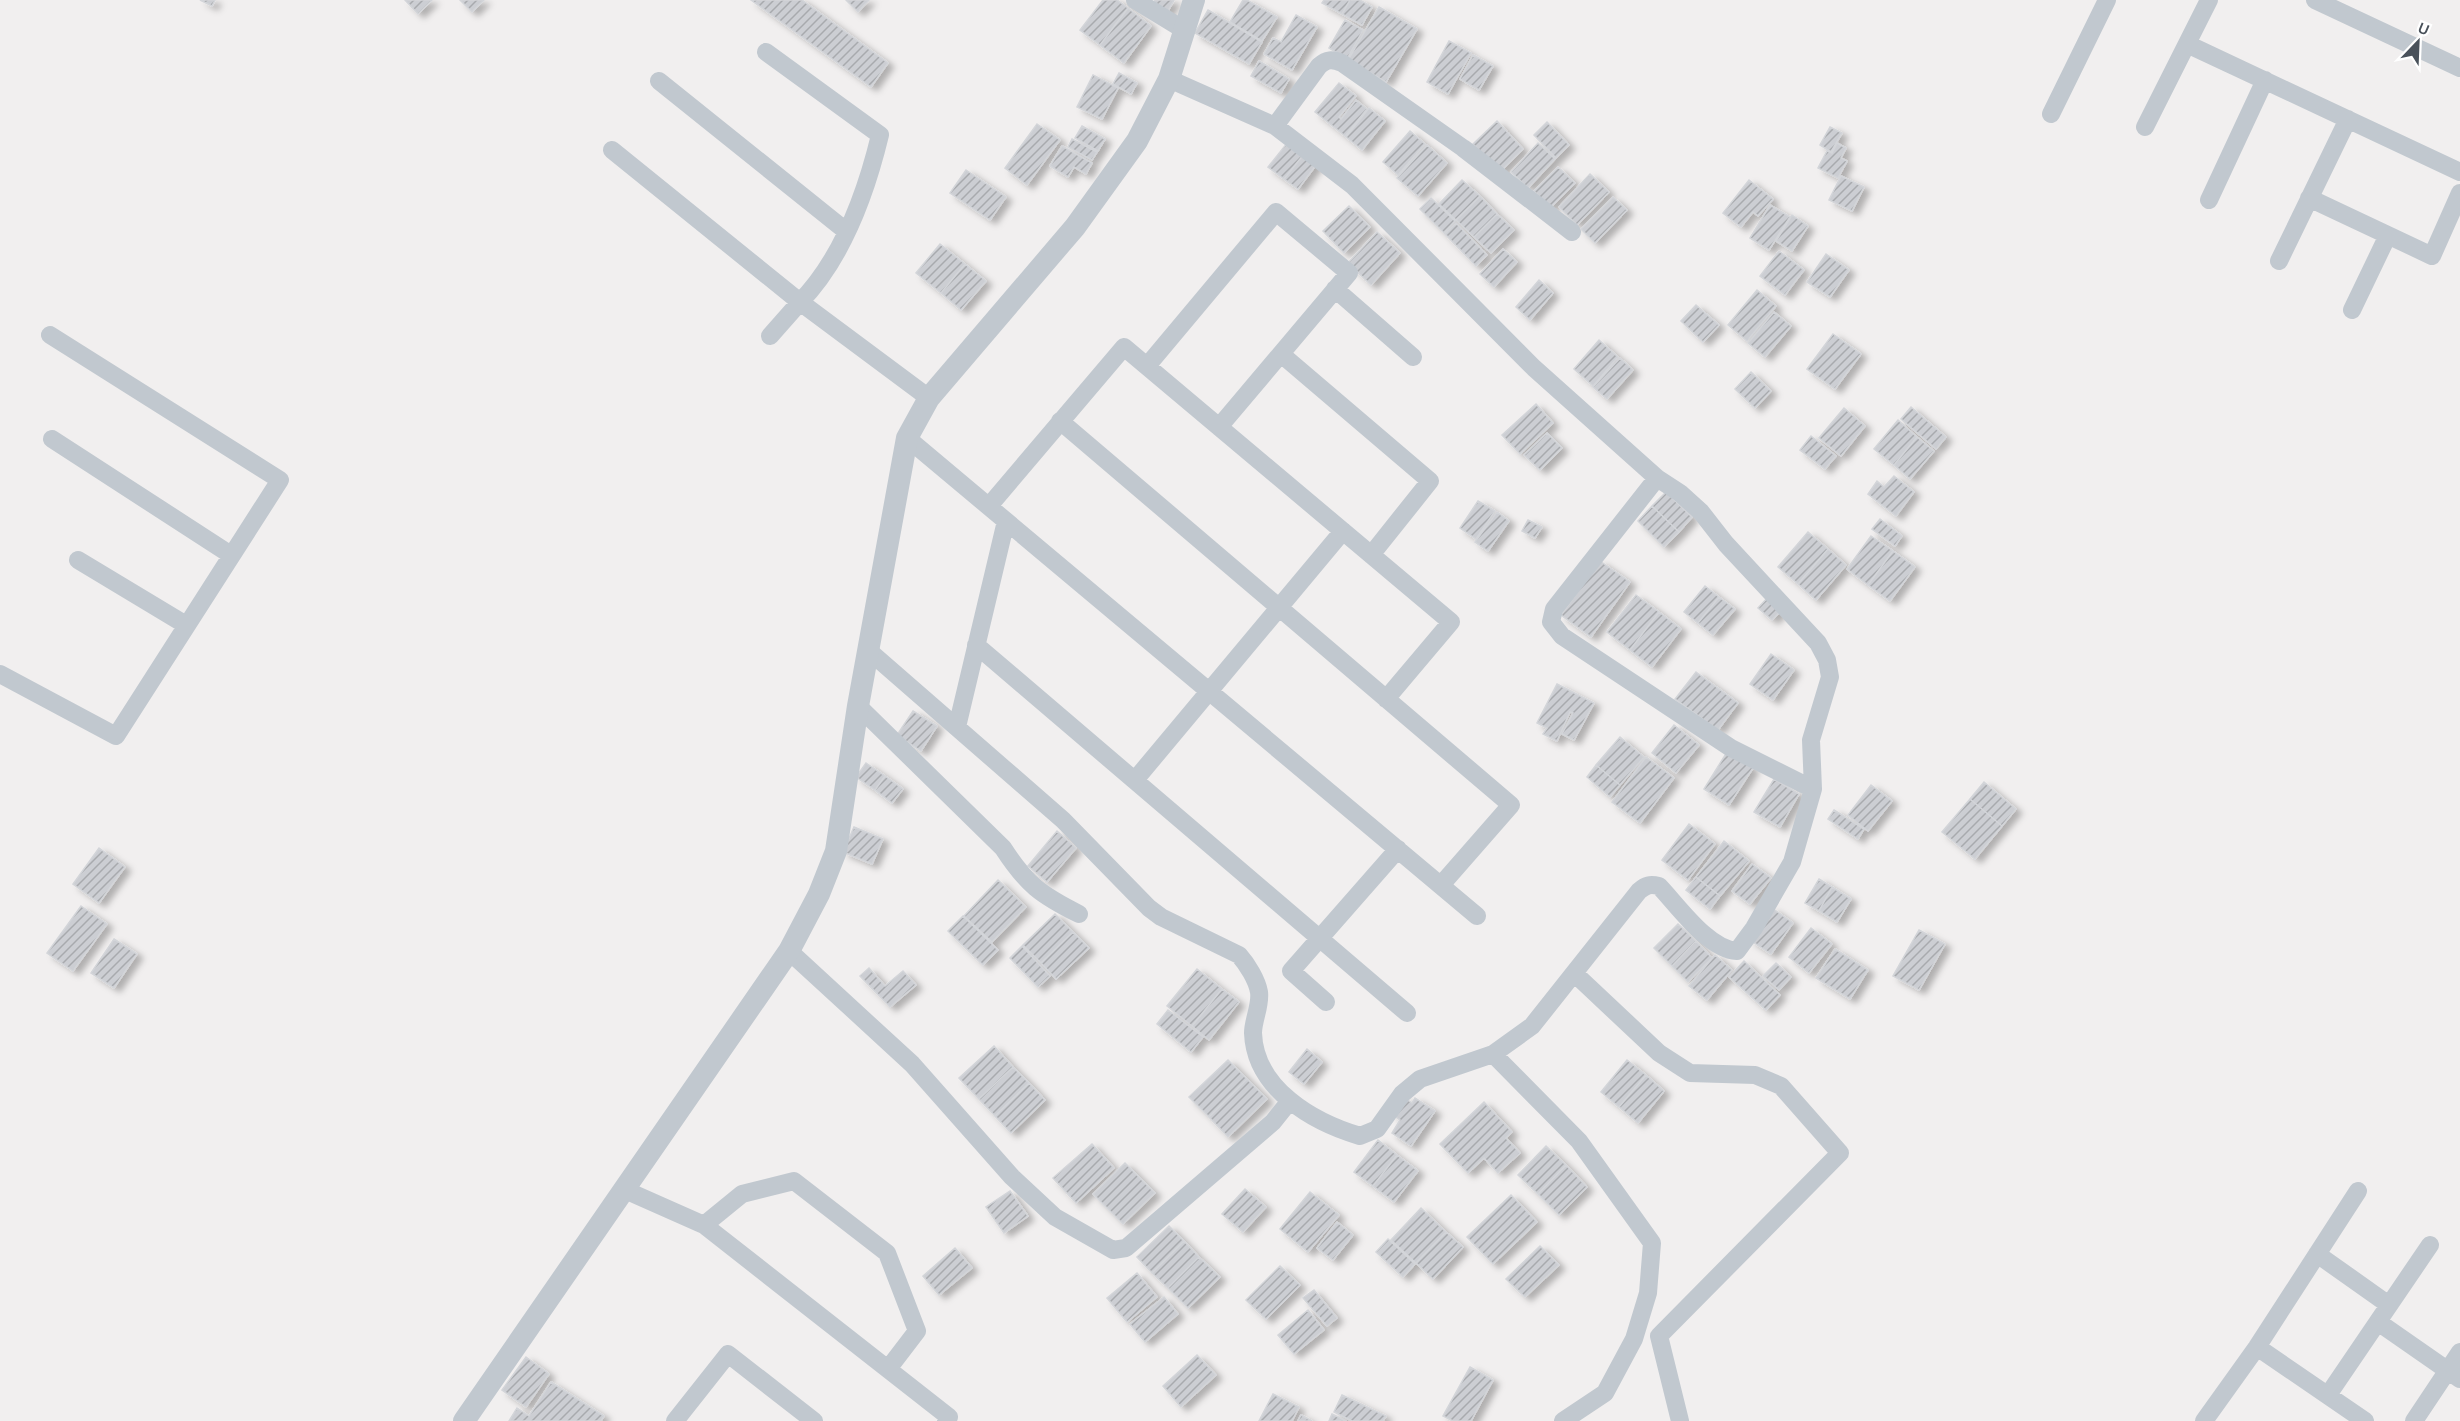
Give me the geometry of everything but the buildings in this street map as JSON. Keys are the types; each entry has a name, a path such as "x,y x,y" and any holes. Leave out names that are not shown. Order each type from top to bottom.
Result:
{"street":[{"path":"1135,0 1186,31"},
{"path":"464,1421 789,951 819,894 836,851 858,706 907,438 929,398 1075,227 1137,141 1169,80 1194,0"},
{"path":"2051,114 2107,0"},
{"path":"2145,127 2209,0"},
{"path":"2315,0 2460,68"},
{"path":"2187,44 2460,171"},
{"path":"766,52 879,135 876,152 836,254 810,291 770,336"},
{"path":"1275,126 1319,66 1325,61 1332,60 1342,63 1463,148 1572,232"},
{"path":"869,651 1063,820 1149,908 1161,917 1239,955 1245,962 1259,992 1253,1032 1261,1069 1289,1102 1343,1131 1360,1136 1377,1129 1402,1094 1420,1079 1493,1054 1532,1026 1639,891 1651,884 1659,886 1709,939 1727,950 1737,951 1754,927 1792,862 1813,789 1811,740 1830,677 1827,660 1818,643 1734,552 1701,512 1680,493 1657,478 1534,368 1352,185 1275,126 1169,80"},
{"path":"2209,200 2265,80"},
{"path":"659,81 846,231"},
{"path":"2279,261 2348,119"},
{"path":"612,150 800,302 929,398"},
{"path":"2309,198 2432,256 2460,193"},
{"path":"1147,366 1276,212 1349,273 1219,427"},
{"path":"2352,310 2388,236"},
{"path":"1335,290 1413,357"},
{"path":"0,675 116,736 280,480 50,335"},
{"path":"989,506 1124,347 1451,622 1386,699"},
{"path":"1281,354 1430,482 1371,555"},
{"path":"1060,422 1511,805 1442,885"},
{"path":"907,438 1477,916"},
{"path":"52,439 231,555"},
{"path":"1657,478 1554,609 1551,622 1562,636 1731,748 1813,789"},
{"path":"957,727 1006,521"},
{"path":"1135,780 1343,531"},
{"path":"78,560 186,625"},
{"path":"976,645 1407,1013"},
{"path":"858,706 1003,848 1020,875 1048,898 1079,914"},
{"path":"1326,1002 1291,971 1398,849"},
{"path":"789,951 912,1064 1012,1177 1029,1193 1055,1216 1113,1250 1125,1248 1273,1122 1289,1102"},
{"path":"1575,974 1659,1053 1690,1073 1755,1075 1781,1086 1840,1153 1659,1336 1680,1421"},
{"path":"1493,1054 1579,1142 1652,1243 1648,1293 1634,1339 1605,1393 1563,1421"},
{"path":"704,1225 742,1194 794,1181 887,1253 917,1331 888,1369"},
{"path":"625,1190 704,1225 949,1417 946,1421"},
{"path":"2204,1421 2257,1347 2358,1191"},
{"path":"2328,1395 2430,1245"},
{"path":"2317,1254 2389,1305"},
{"path":"2378,1322 2454,1375"},
{"path":"2257,1347 2365,1421"},
{"path":"2414,1421 2454,1375 2460,1352"},
{"path":"675,1421 728,1354 814,1421"}]}
